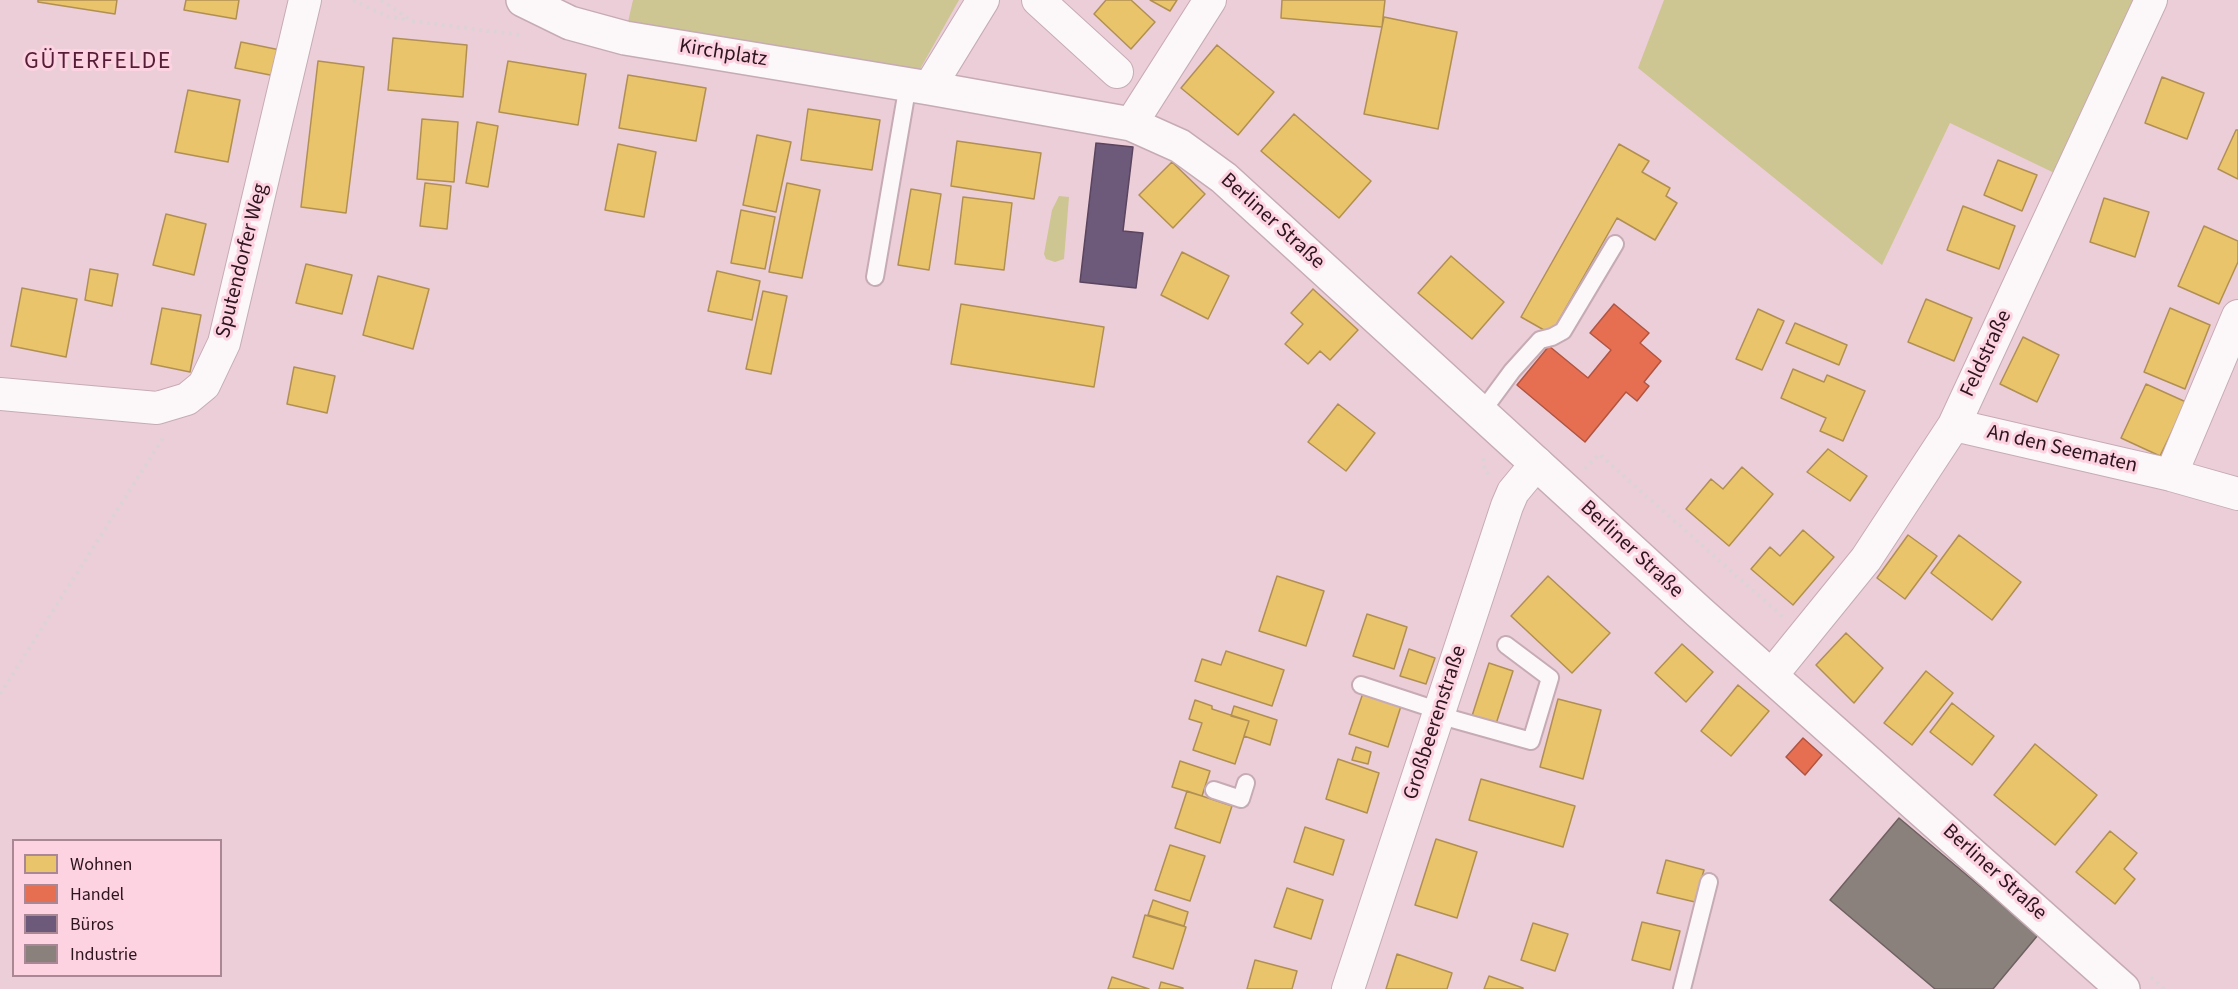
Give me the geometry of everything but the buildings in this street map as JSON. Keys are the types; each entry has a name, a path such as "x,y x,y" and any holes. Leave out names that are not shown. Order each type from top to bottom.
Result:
{"main road":[{"name":"Kirchplatz","path":"523,0 570,23 625,38 1131,124"},
{"name":"Berliner Straße","path":"1131,124 1180,146 1224,178 1690,605 2124,989"}],"street":[{"name":"Sputendorfer Weg","path":"0,394 157,408 187,399 204,385 224,344 305,0"},
{"path":"918,86 983,0"},
{"path":"1038,0 1117,72"},
{"path":"1131,124 1210,0"},
{"name":"Feldstraße","path":"1771,676 1866,559 1954,425 2151,0"},
{"path":"2170,475 2238,315"},
{"name":"An den Seematen","path":"1954,425 2170,475 2238,494"},
{"name":"Großbeerenstraße","path":"1348,989 1507,506 1513,492 1537,463"}],"lane":[{"path":"875,277 918,86"},
{"path":"1481,413 1512,371 1540,340 1563,331 1615,244"},
{"path":"1361,685 1439,713 1531,741 1550,678 1506,645"},
{"path":"1214,790 1241,799 1246,783"},
{"path":"1682,989 1709,882"}],"path":[{"path":"353,0 386,16 512,33"},
{"path":"381,0 412,21"},
{"path":"0,694 187,399"},
{"path":"1584,470 1599,454 1804,635"}],"shaded area":[{"path":"633,0 959,0 919,71 628,22"},
{"path":"1664,0 2151,0 2069,180 1950,123 1882,265 1638,68"},
{"path":"1059,196 1069,197 1064,259 1055,262 1046,259 1044,254 1052,210"}],"district":[{"name":"GÜTERFELDE","path":"98,63"}]}
